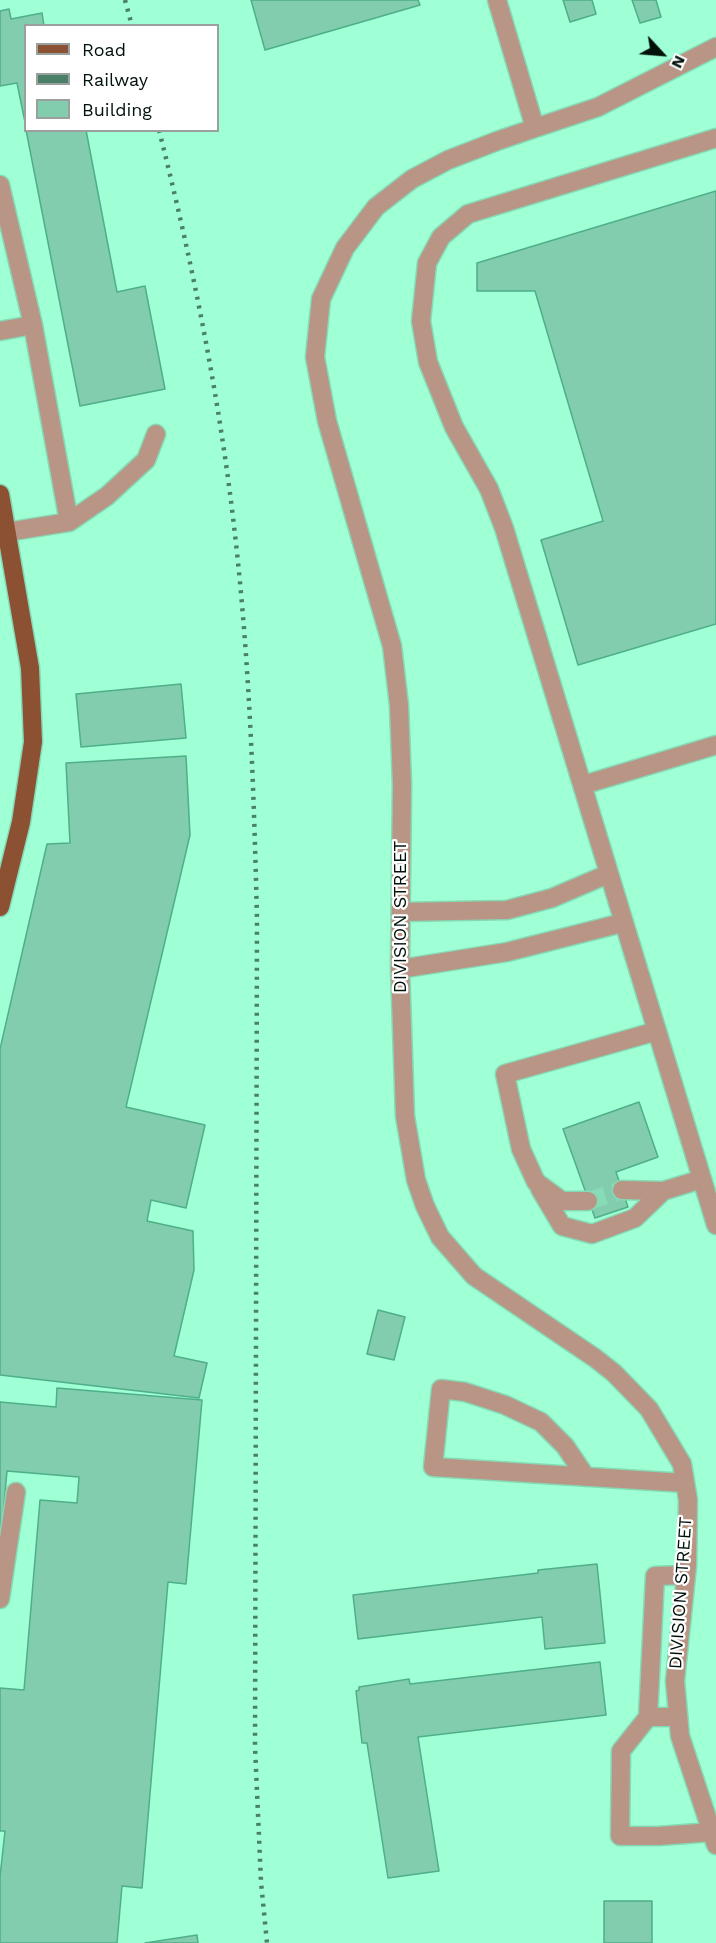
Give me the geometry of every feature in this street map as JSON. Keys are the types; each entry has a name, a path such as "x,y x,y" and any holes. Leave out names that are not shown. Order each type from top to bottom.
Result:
{"main road":[{"path":"0,494 30,668 33,742 21,822 6,857 0,905"}],"street":[{"path":"497,0 535,128"},
{"name":"DIVISION STREET","path":"714,1838 680,1736 678,1717 675,1681 686,1575 688,1500 682,1464 649,1409 614,1373 596,1358 474,1276 440,1237 416,1180 406,1132 400,969 402,785 399,705 392,646 327,422 315,357 321,299 345,248 376,207 412,178 448,160 497,141 598,107 716,47"},
{"path":"716,138 468,214 441,237 427,263 421,321 428,362 454,427 489,489 504,528 583,785 622,923 716,1225"},
{"path":"0,186 33,325 69,522"},
{"path":"0,331 33,325"},
{"path":"7,532 69,522 107,496 146,460 156,434"},
{"path":"583,785 716,745"},
{"path":"401,912 507,910 552,898 608,874"},
{"path":"400,969 507,952 622,923"},
{"path":"657,1031 505,1074 521,1149 536,1182 562,1226 592,1234 635,1218 663,1191"},
{"path":"622,1190 663,1191 702,1179"},
{"path":"536,1182 562,1201 588,1201"},
{"path":"586,1477 565,1446 541,1422 505,1405 465,1392 441,1389 432,1467 586,1477 685,1483"},
{"path":"0,1599 16,1492"},
{"path":"686,1575 655,1576 648,1717 621,1751 620,1836 714,1838"},
{"path":"648,1717 678,1717"}],"building":[{"path":"251,0 418,0 420,5 265,50"},
{"path":"563,0 592,0 596,14 570,22"},
{"path":"632,0 656,0 661,17 640,23"},
{"path":"9,9 11,19 42,13 44,24 24,24 24,117 17,83 0,86 0,11"},
{"path":"26,132 86,132 117,292 145,286 165,389 80,406"},
{"path":"716,191 716,624 578,665 541,540 603,521 535,291 477,291 477,263"},
{"path":"181,684 186,738 81,747 76,694"},
{"path":"186,756 190,835 126,1107 205,1125 186,1208 151,1200 147,1221 193,1231 194,1270 174,1356 207,1363 199,1398 0,1375 0,1049 47,844 70,843 66,763"},
{"path":"639,1102 658,1157 616,1172 628,1207 595,1218 563,1129"},
{"path":"378,1310 405,1317 394,1360 367,1354"},
{"path":"57,1388 202,1400 186,1584 168,1582 142,1888 122,1886 117,1943 0,1943 0,1877 5,1831 0,1831 0,1688 24,1690 40,1500 77,1503 79,1477 7,1471 0,1549 0,1402 56,1407"},
{"path":"597,1564 605,1643 545,1649 542,1617 358,1639 353,1595"},
{"path":"600,1662 606,1715 418,1737 439,1871 388,1878 367,1743 362,1743 356,1691 359,1687 409,1679 410,1684"},
{"path":"604,1901 652,1901 652,1943 604,1943"},
{"path":"197,1935 198,1943 145,1943"}],"tunnel":[{"path":"588,1201 622,1190"}],"railway":[{"path":"125,0 131,24"},
{"path":"159,132 184,235 215,393 231,499 248,690 257,919 255,1746 261,1882 267,1943"}]}
